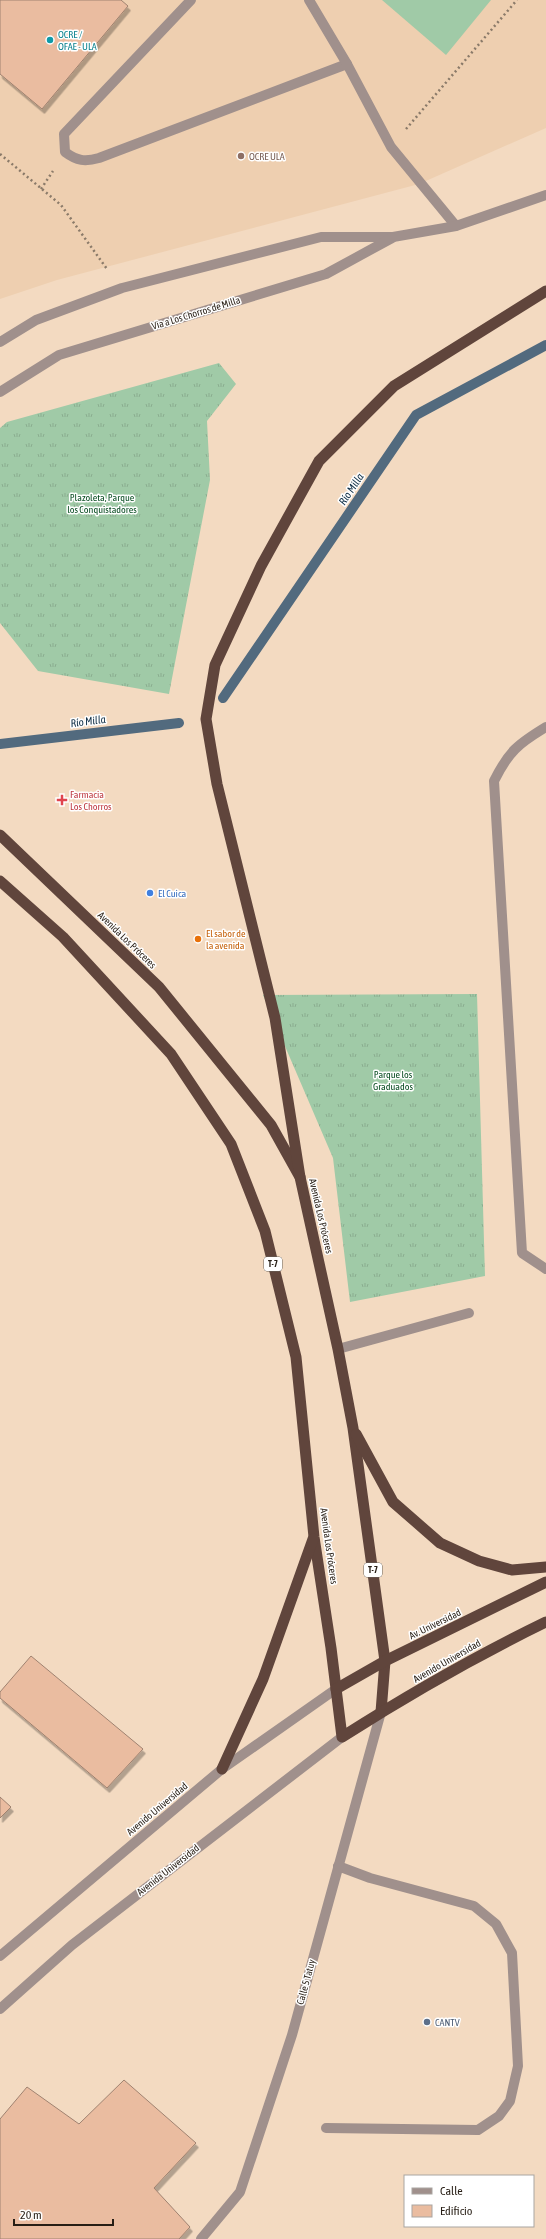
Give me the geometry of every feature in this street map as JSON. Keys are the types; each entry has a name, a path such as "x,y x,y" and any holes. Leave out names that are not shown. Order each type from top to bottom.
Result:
{"highway":[{"path":"300,1177 275,1018 217,784 206,719 215,665 261,566 319,461 394,386 546,291"},
{"name":"Avenida Los Próceres","path":"0,835 159,987 272,1125 300,1177 338,1349 353,1428 385,1661 381,1712"},
{"name":"Avenida Los Próceres","path":"0,881 63,937 171,1054 231,1144 265,1231 296,1357 314,1537 342,1737"},
{"path":"353,1428 393,1502 440,1544 479,1561 512,1570 546,1567"},
{"path":"222,1769 263,1679 314,1537"},
{"name":"Av. Universidad","path":"336,1689 385,1661 546,1582"},
{"name":"Avenido Universidad","path":"342,1737 381,1712 500,1644 546,1622"}],"street":[{"path":"191,0 64,134 65,152 76,160 87,162 347,64"},
{"path":"309,0 347,64 391,147 456,226"},
{"name":"Via a Los Chorros de Milla","path":"0,342 36,320 122,288 321,237 393,237 456,226 546,195"},
{"name":"Via a Los Chorros de Milla","path":"0,392 59,355 326,274 393,237"},
{"path":"546,726 518,744 503,761 494,781 522,1253 546,1269"},
{"path":"338,1349 468,1313"},
{"name":"Avenido Universidad","path":"0,1956 222,1769 336,1689"},
{"name":"Calle 5 Tatuy","path":"201,2239 240,2192 292,2035 381,1712"},
{"name":"Avenida Universidad","path":"0,2009 72,1945 342,1737"},
{"path":"326,2128 478,2130 499,2116 510,2101 518,2066 512,1953 496,1924 474,1906 370,1878 338,1866"}],"path":[{"path":"391,147 517,0"},
{"path":"0,154 61,205 122,288"}],"shaded area":[{"name":"OCRE ULA","path":"0,0 546,0 546,128 419,184 57,280 0,299"}],"green space":[{"path":"382,0 491,0 446,55"},
{"name":"Plazoleta, Parque los Conquistadores","path":"219,363 236,384 207,421 210,480 169,694 38,671 0,623 0,428 7,422"},
{"name":"Parque los Graduados","path":"477,994 485,1276 350,1302 333,1158 263,995"}],"building":[{"name":"OCRE / OFAE - ULA","path":"0,0 121,0 128,6 42,109 0,74"},
{"path":"31,1656 143,1749 107,1788 0,1698 0,1692"},
{"path":"0,1797 11,1807 0,1818"},
{"path":"124,2080 196,2143 154,2188 190,2227 179,2239 0,2239 0,2119 27,2087 79,2124"}],"waterway":[{"name":"Río Milla","path":"223,698 416,415 546,345"},
{"name":"Río Milla","path":"0,744 179,723"}],"place":[{"name":"OCRE / OFAE - ULA","path":"50,40"},
{"name":"OCRE ULA","path":"241,156"},
{"name":"Farmacia Los Chorros","path":"62,800"},
{"name":"El Cuica","path":"150,893"},
{"name":"El sabor de la avenida","path":"198,939"},
{"name":"CANTV","path":"427,2022"}]}
